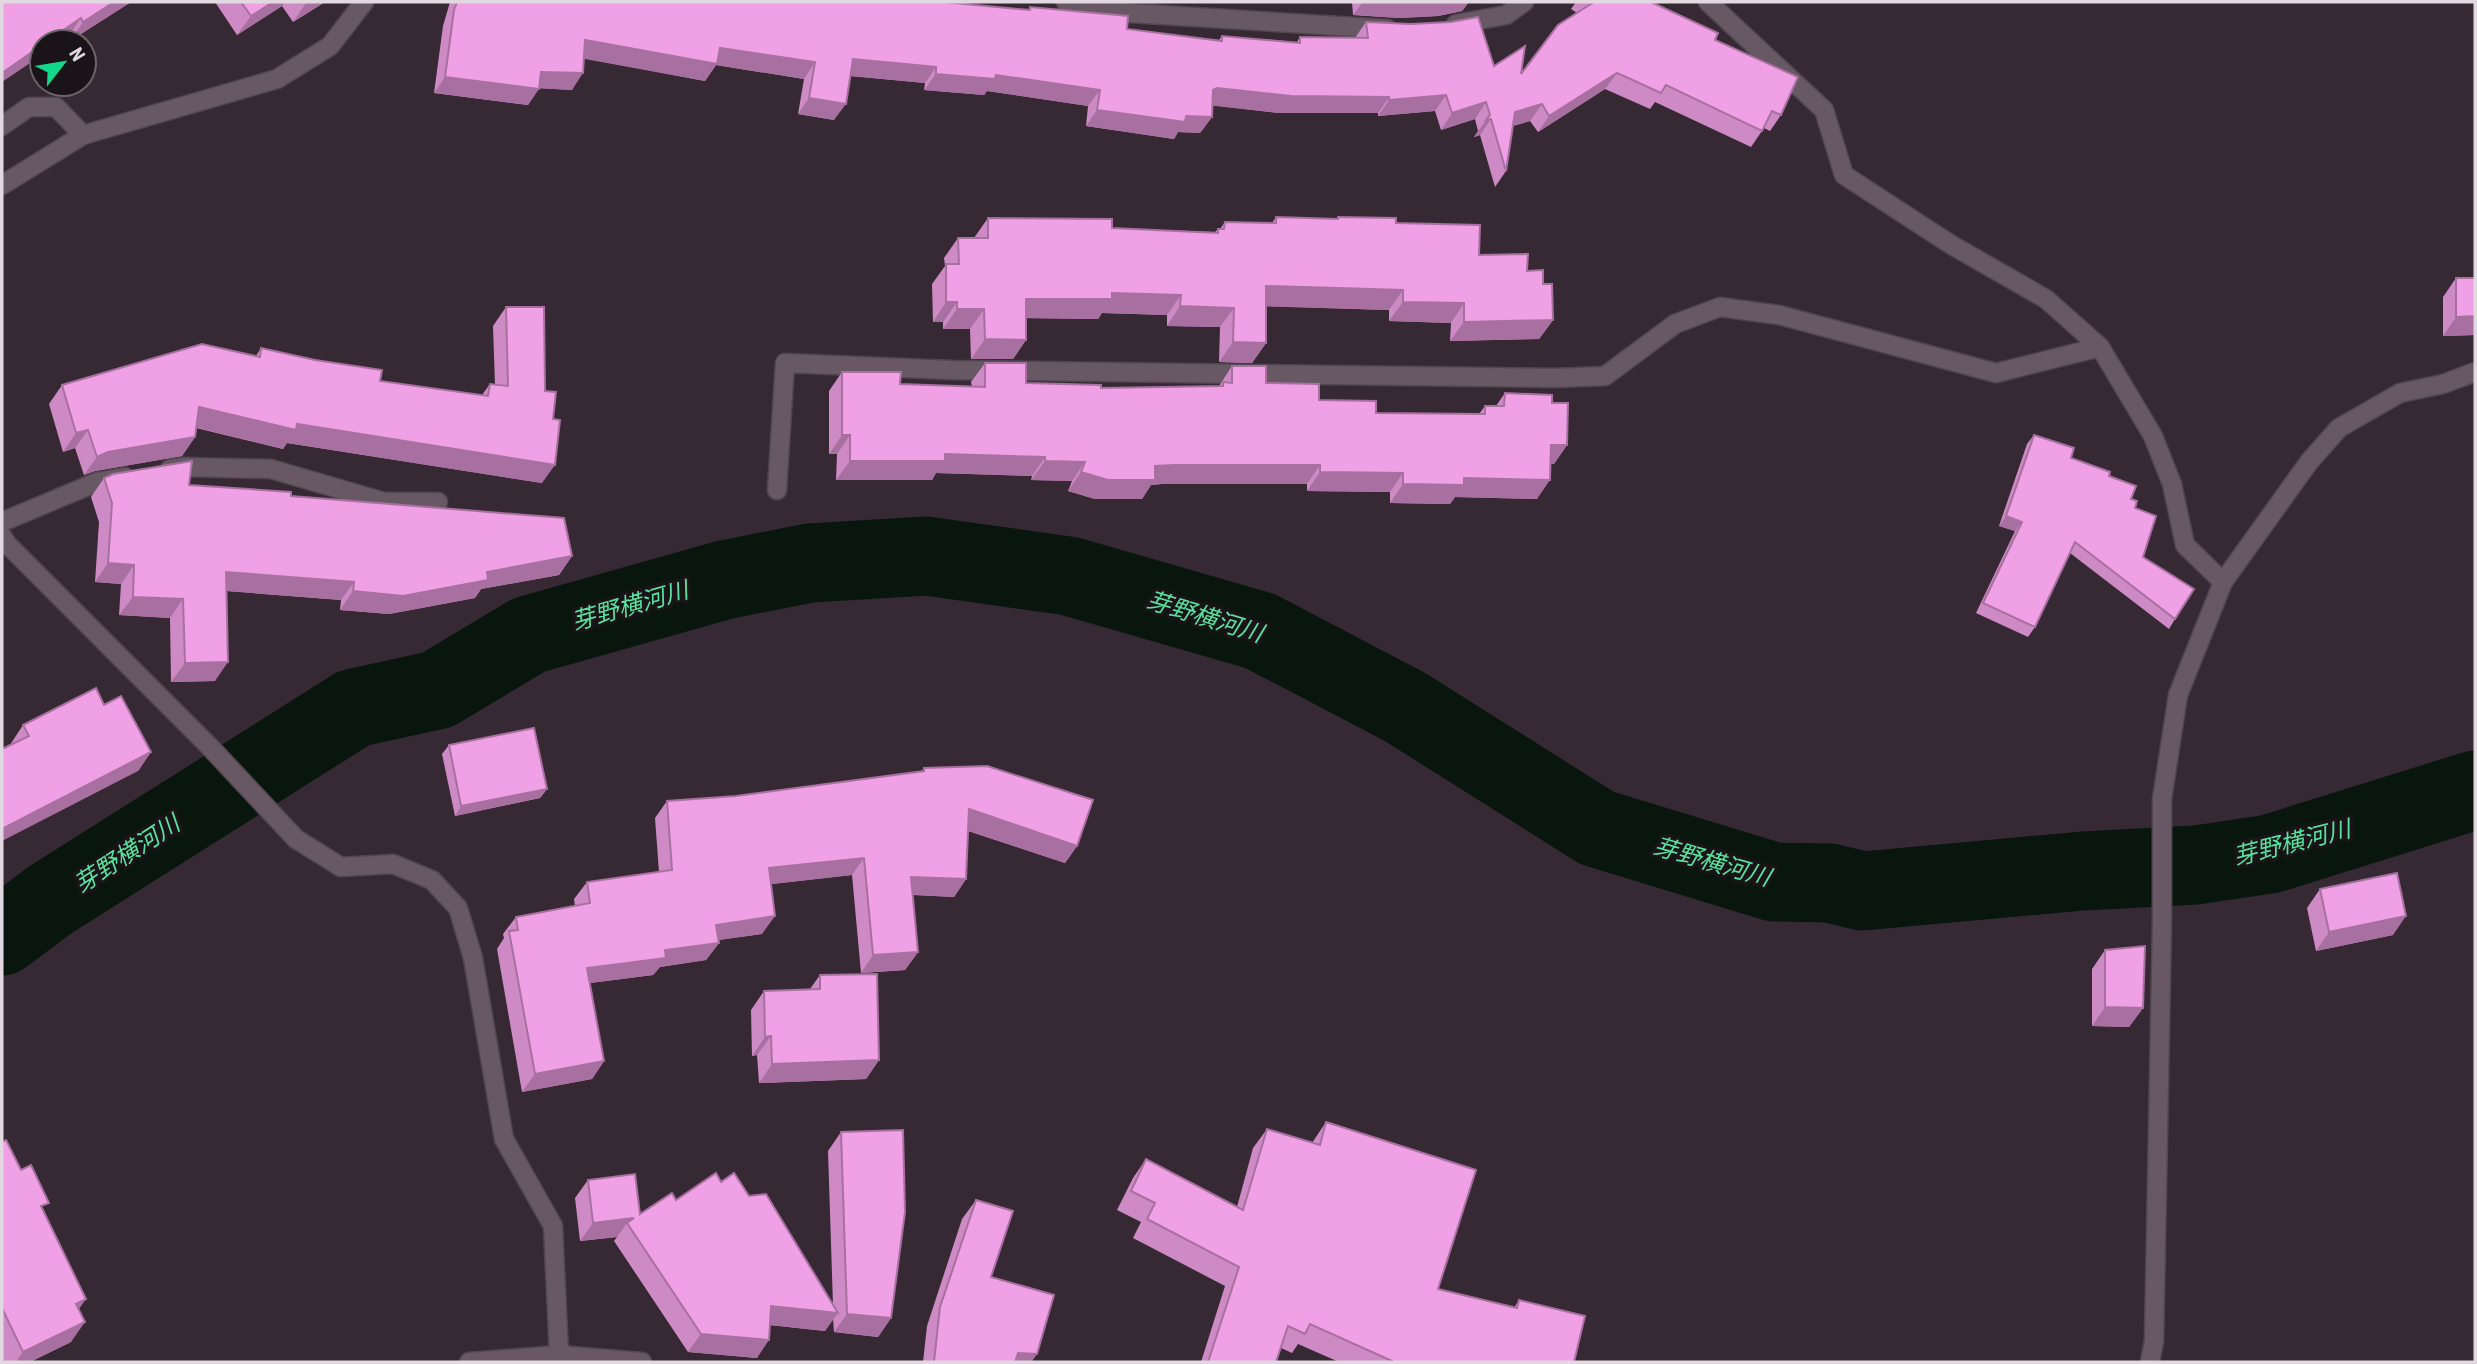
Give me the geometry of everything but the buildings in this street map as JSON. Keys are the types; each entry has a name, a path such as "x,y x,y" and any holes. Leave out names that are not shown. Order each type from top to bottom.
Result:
{"street":[{"path":"2,185 83,135 277,79 330,46 364,2"},
{"path":"1066,2 1130,13 1399,29"},
{"path":"1439,27 1506,15 1524,2"},
{"path":"1708,2 1824,110 1844,175 1950,244 2046,299 2100,347 2153,436 2172,484 2185,545 2223,582"},
{"path":"2,126 29,107 56,107 83,135"},
{"path":"777,490 785,363 952,370 1555,378 1605,376 1675,324 1720,307 1779,314 1996,373 2100,347"},
{"path":"2150,1362 2154,1341 2162,799 2178,695 2223,582 2309,462 2339,428 2400,393 2443,384 2475,372"},
{"path":"2,522 97,482 184,467 271,469 384,502 438,502"},
{"path":"2,536 209,746 296,839 341,867 393,864 432,880 458,908 473,958 504,1139 553,1226 559,1355"},
{"path":"469,1362 559,1355 642,1362"}],"waterway":[{"name":"芽野横河川","path":"2,936 50,900 354,708 437,690 529,635 724,580 810,563 926,556 1069,576 1260,631 1405,707 1597,828 1774,882 1829,883 1863,891 2083,871 2196,865 2270,854 2475,790"}]}
